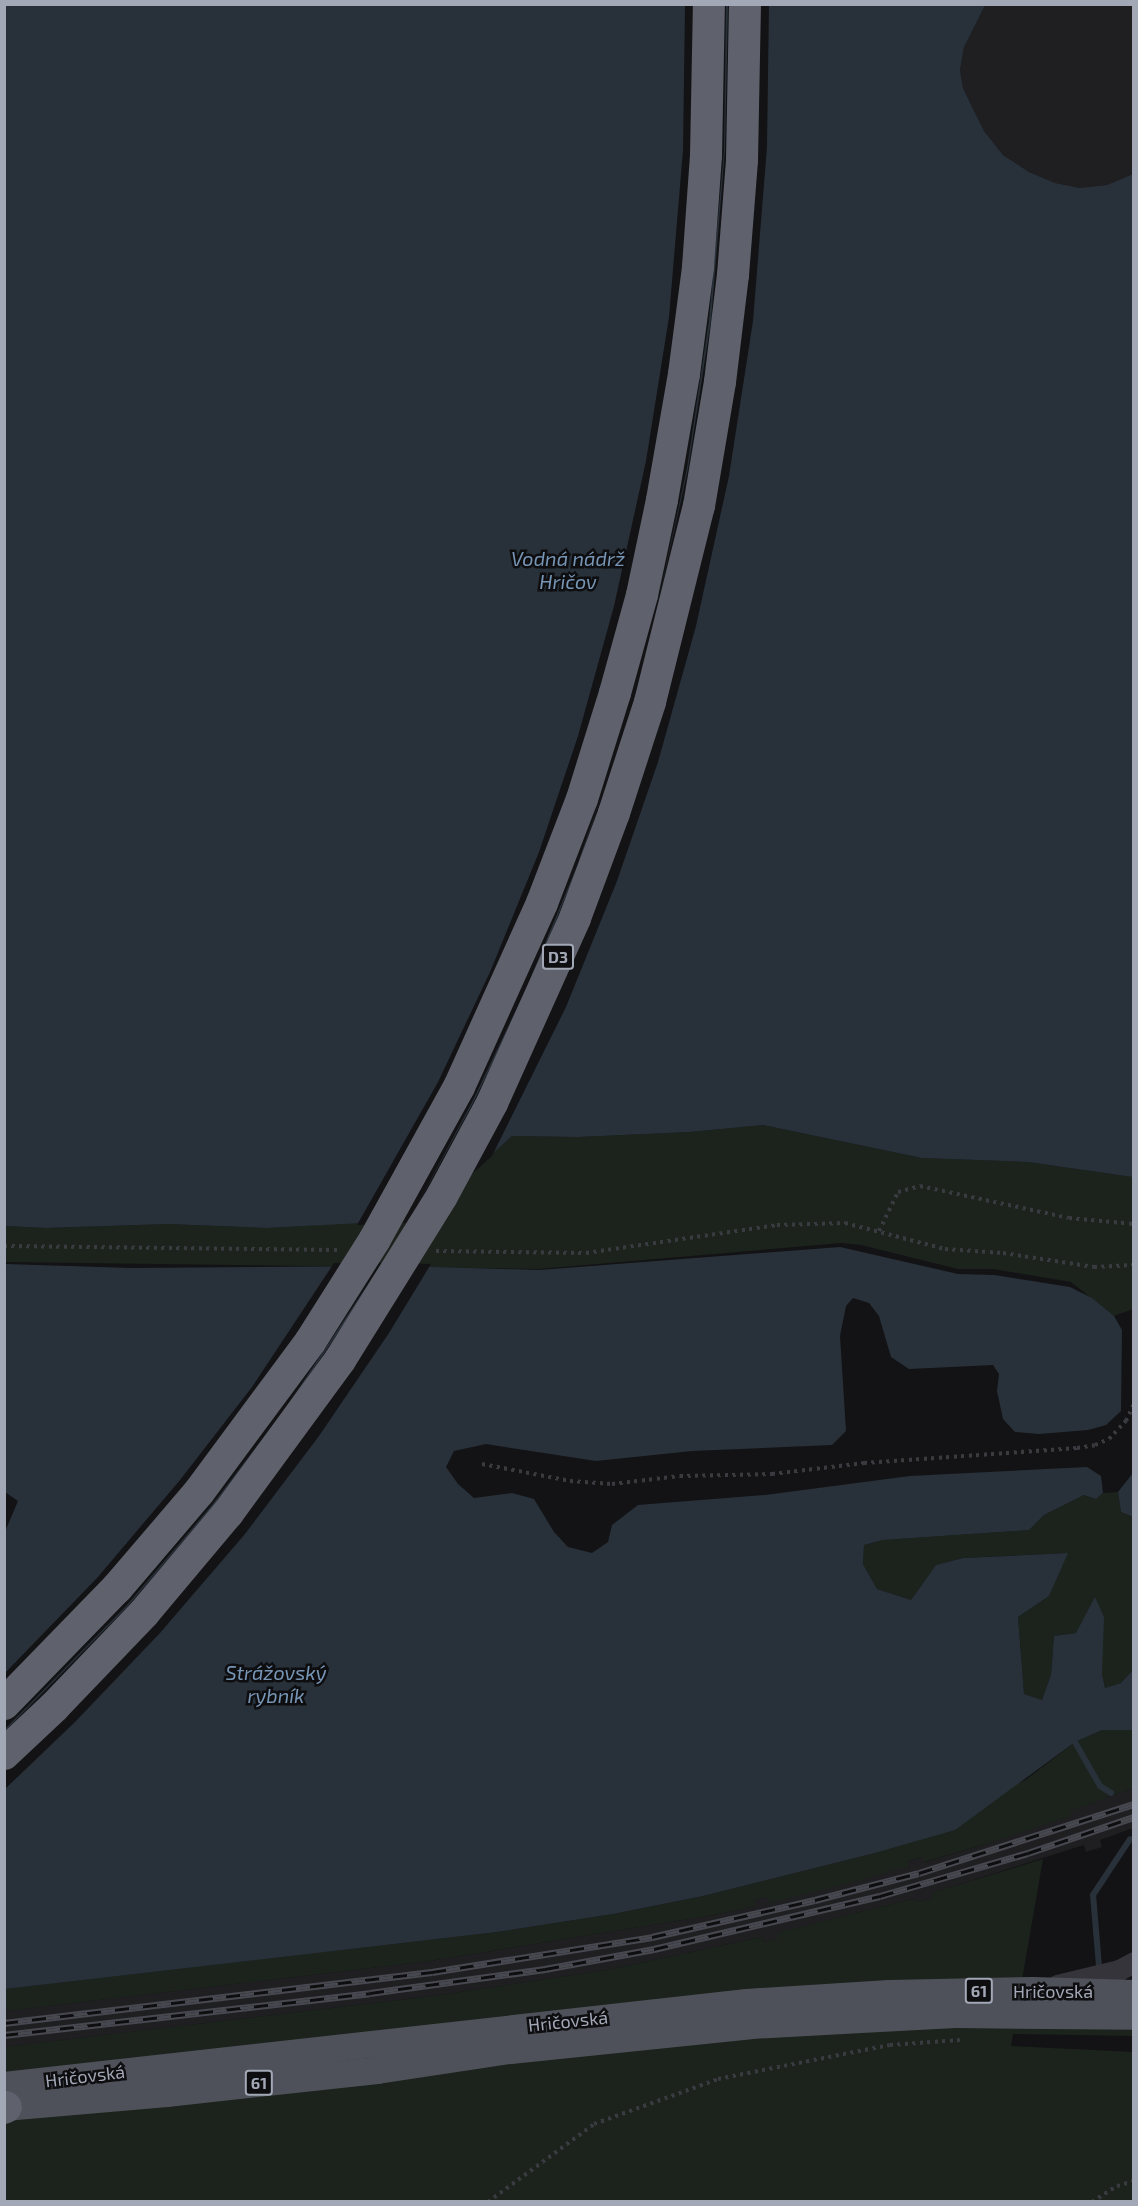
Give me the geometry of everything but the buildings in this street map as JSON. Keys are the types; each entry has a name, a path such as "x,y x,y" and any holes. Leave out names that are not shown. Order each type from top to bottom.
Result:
{"highway":[{"name":"D3","path":"4,1704 117,1588 199,1492 310,1341 381,1229 459,1087 542,903 582,799 615,693 642,595 662,500 684,374 698,267 706,156 709,4"},
{"name":"D3","path":"4,1754 54,1707 144,1613 228,1513 334,1369 442,1196 502,1082 575,918 614,813 650,702 699,506 720,382 733,275 742,160 745,4"}],"main road":[{"name":"Hričovská","path":"5,2102 746,2002 889,1993 1032,1990 1134,1993"},
{"name":"Hričovská","path":"5,2102 166,2093 377,2070 510,2050 750,2025 955,2014 1134,2016"}],"lane":[{"path":"1032,1990 1119,1970 1134,1962"}],"path":[{"path":"879,1231 898,1192 920,1186 1069,1218 1134,1224"},
{"path":"435,1251 586,1253 777,1224 845,1223 945,1249 1003,1253 1095,1267 1134,1264"},
{"path":"4,1246 341,1250"},
{"path":"482,1464 570,1481 612,1484 680,1476 772,1474 864,1463 1077,1448 1095,1445 1108,1439 1126,1421 1134,1404"},
{"path":"488,2202 594,2124 717,2079 890,2045 964,2039"},
{"path":"1092,2202 1118,2186 1134,2181"}],"shaded area":[{"path":"985,5 1133,5 1133,174 1107,185 1081,188 1055,183 1029,172 1003,155 984,131 963,88 960,70 964,47 971,27"},
{"path":"763,1125 922,1158 1028,1162 1133,1177 1133,1309 1114,1316 1071,1282 993,1269 958,1269 861,1245 841,1243 539,1269 5,1262 4,1226 46,1228 168,1224 267,1228 363,1222 462,1178 512,1136 578,1137 690,1132"},
{"path":"1118,1492 1121,1512 1133,1517 1133,1670 1121,1683 1105,1688 1102,1674 1076,1633 1054,1636 1051,1676 1042,1700 1024,1694 1018,1617 1049,1596 1067,1553 963,1558 936,1565 911,1600 877,1589 863,1564 864,1545 883,1540 1029,1530 1044,1515 1084,1495 1096,1499 1103,1493"},
{"path":"1102,1730 1133,1730 1133,1788 1070,1811 1071,1816 924,1862 922,1857 908,1861 910,1866 830,1888 770,1903 768,1897 754,1900 755,1906 714,1915 430,1961 5,2011 4,1989 497,1932 613,1914 703,1896 871,1854 1027,1779 1075,1742"},
{"path":"1133,1788 1133,1828 1100,1840 1102,1847 1086,1852 1084,1845 933,1893 934,1898 919,1902 912,1899 778,1933 779,1939 763,1942 762,1937 607,1970 433,1996 5,2047 4,2011 430,1961 714,1915 754,1906 753,1900 910,1866 908,1861 923,1857 925,1862 989,1843 1071,1815 1069,1811"},
{"path":"1043,1859 1014,2026 1133,2028 1133,2036 1013,2034 1011,2046 1133,2052 1133,2201 5,2201 4,2047 433,1996 607,1970 762,1937 763,1942 778,1939 777,1933 912,1899 919,1902 933,1898 932,1893"}],"water":[{"name":"Vodná nádrž Hričov","path":"4,5 985,5 964,47 960,70 963,88 984,131 1003,155 1029,172 1055,183 1080,188 1107,185 1133,174 1133,1177 1028,1162 922,1158 763,1125 690,1132 578,1137 512,1136 418,1220 267,1228 168,1224 46,1228 5,1226"},
{"name":"Strážovský rybník","path":"840,1247 958,1274 994,1275 1070,1287 1092,1298 1114,1316 1122,1330 1121,1411 1106,1425 1088,1430 1039,1434 1015,1432 1003,1419 997,1391 999,1374 993,1365 909,1369 891,1357 879,1316 869,1303 853,1298 846,1306 840,1336 846,1431 832,1445 692,1451 596,1461 486,1444 454,1451 446,1467 458,1484 474,1498 512,1493 534,1499 554,1532 568,1547 592,1553 608,1542 612,1525 638,1505 765,1495 910,1476 1087,1467 1101,1476 1103,1493 1096,1499 1084,1495 1044,1515 1029,1530 883,1540 864,1545 863,1564 877,1589 911,1600 936,1565 963,1558 1068,1553 1049,1596 1018,1617 1024,1694 1042,1700 1051,1675 1054,1636 1076,1633 1095,1597 1104,1617 1102,1674 1105,1688 1121,1683 1133,1670 1133,1730 1102,1730 1075,1742 955,1830 871,1854 703,1896 613,1914 497,1932 5,1989 4,1534 18,1501 5,1492 5,1264 131,1268 399,1266 539,1270"},
{"path":"1133,1473 1133,1517 1121,1512 1118,1492"}],"pier":[{"path":"685,5 726,5 724,150 709,320 687,468 659,598 688,469 711,320 725,150 728,5 769,5 767,147 753,321 729,476 696,626 658,762 617,881 566,1007 492,1156 464,1181 413,1213 406,1223 357,1225 438,1082 490,972 539,852 578,736 614,606 646,461 669,317 683,150","holes":["603,791 578,866 528,990 474,1101 413,1213 473,1100 526,989 577,866"]},
{"path":"334,1263 382,1263 285,1409 212,1505 127,1605 5,1729 5,1673 97,1578 180,1480 252,1387"},
{"path":"399,1263 431,1264 389,1333 319,1436 245,1534 160,1633 75,1722 5,1789 5,1731 128,1606 213,1506 286,1410 354,1309"}],"waterway":[{"path":"1075,1742 1100,1786 1111,1793"},
{"path":"1099,1966 1093,1895 1130,1839"}],"railway":[{"path":"4,2023 432,1972 652,1937 815,1900 919,1873 1134,1804"},
{"path":"4,2035 370,1993 545,1969 654,1949 880,1896 1028,1853 1134,1817"}]}
